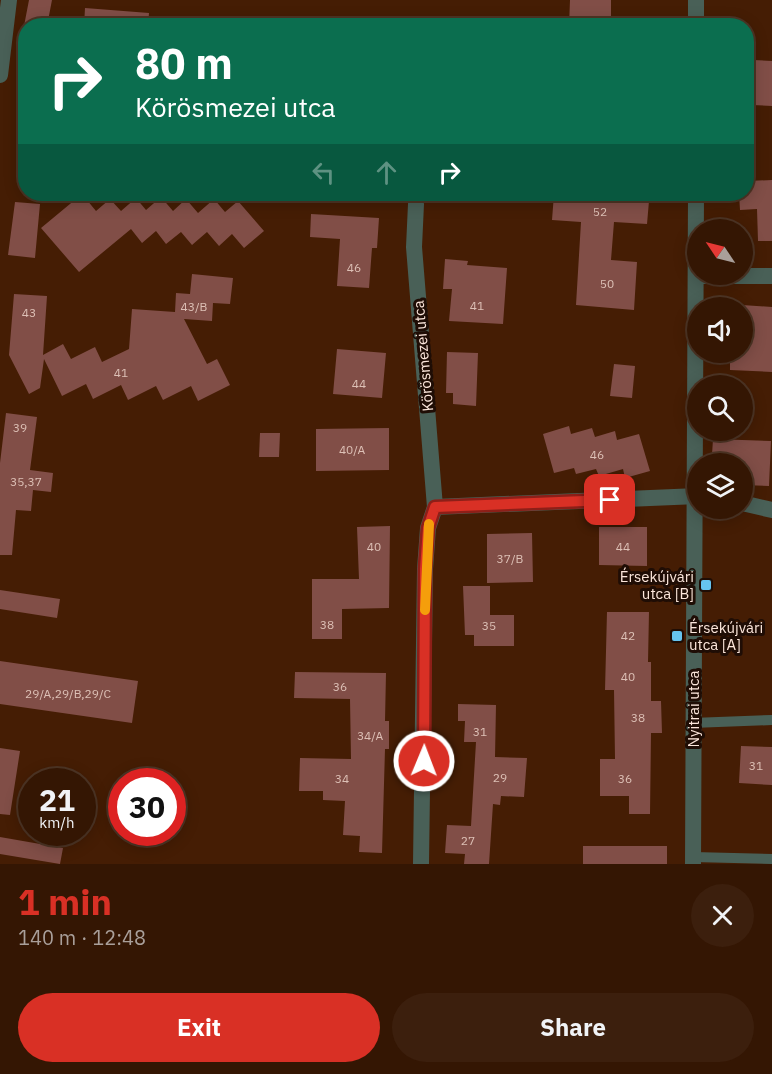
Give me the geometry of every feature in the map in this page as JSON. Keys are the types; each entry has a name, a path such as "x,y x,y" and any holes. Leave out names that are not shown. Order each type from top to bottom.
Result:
{"street":[{"path":"0,75 9,0"},
{"path":"696,0 696,18"},
{"name":"Nyitrai utca","path":"696,201 696,219"},
{"name":"Körösmezei utca","path":"416,204 414,247 435,507 428,528 425,569 421,864"},
{"path":"753,276 772,276"},
{"name":"Nyitrai utca","path":"695,453 696,285"},
{"path":"435,507 687,496"},
{"path":"753,506 772,510"},
{"name":"Nyitrai utca","path":"693,860 695,519"}],"lane":[{"path":"692,723 772,720"},
{"path":"693,860 772,859"}],"building":[{"path":"29,0 52,0 49,18 26,18"},
{"path":"570,0 611,0 611,18 569,18"},
{"path":"85,8 149,13 149,18 84,18"},
{"path":"754,60 772,61 772,106 754,105"},
{"path":"772,180 772,241 758,241 757,209 740,210 739,201 754,201 754,181"},
{"path":"74,201 88,201 96,211 108,201 112,201 121,211 133,201 138,201 146,210 156,201 164,201 173,211 184,201 188,201 198,213 212,201 216,201 225,212 238,201 264,231 244,248 232,234 219,246 207,232 192,245 181,232 166,244 156,231 142,243 131,229 79,272 41,228"},
{"path":"553,201 649,201 647,224 614,222 611,260 637,262 634,310 576,305 581,222 552,220"},
{"path":"15,202 40,204 35,258 8,255"},
{"path":"311,214 379,218 377,248 372,248 369,288 337,286 340,239 310,237"},
{"path":"445,259 468,261 467,265 507,268 503,324 449,321 452,289 443,289"},
{"path":"192,274 233,278 230,304 213,303 212,321 184,319 207,364 217,359 230,385 198,401 191,386 163,400 156,386 128,400 121,385 93,399 86,384 62,396 44,359 40,388 29,394 9,355 14,294 47,296 43,355 63,344 71,359 95,347 102,362 129,349 132,309 175,312 176,293 190,294"},
{"path":"753,306 772,307 772,372 730,370 730,363 753,363"},
{"path":"337,349 386,353 382,398 333,394"},
{"path":"447,352 478,353 476,406 453,404 453,393 446,393"},
{"path":"614,364 635,366 632,398 610,396"},
{"path":"6,413 37,417 30,470 53,473 51,492 33,490 31,511 16,510 12,555 0,555 0,463"},
{"path":"569,426 571,434 592,428 595,437 615,431 617,440 639,434 650,471 625,478 623,469 599,476 596,469 576,474 574,468 554,473 543,434"},
{"path":"389,428 389,470 316,471 316,429"},
{"path":"260,433 280,433 279,457 259,457"},
{"path":"713,441 771,441 769,486 753,485 753,453 712,453"},
{"path":"390,526 389,608 342,609 342,639 312,639 312,579 359,579 357,527"},
{"path":"599,527 647,527 647,566 599,565"},
{"path":"532,533 533,582 487,583 487,534"},
{"path":"463,586 490,586 490,615 514,615 514,646 474,646 474,635 465,635"},
{"path":"0,590 60,599 57,618 0,609"},
{"path":"607,612 649,612 648,662 651,662 651,701 661,701 662,733 651,733 650,814 629,814 629,796 600,796 600,759 615,759 614,690 605,690"},
{"path":"0,661 138,681 132,723 0,704"},
{"path":"295,672 386,673 385,721 389,721 389,749 385,749 382,853 359,852 360,836 343,835 345,801 323,800 323,791 299,791 300,758 351,759 350,699 294,698"},
{"path":"458,704 496,705 495,757 527,758 524,797 501,796 500,805 493,804 489,864 464,864 465,854 445,853 447,825 471,826 476,742 464,742 465,721 458,721"},
{"path":"741,746 772,747 772,785 739,783"},
{"path":"0,748 20,751 10,815 0,814"},
{"path":"0,837 18,840 18,846 63,848 60,864 0,854"},
{"path":"583,846 667,846 667,864 583,864"}],"slow traffic":[{"path":"425,610 425,569 429,524"}],"place":[{"name":"Érsekújvári utca [B]","path":"706,585"},
{"name":"Érsekújvári utca [A]","path":"677,636"}],"route":[{"path":"424,761 425,569 428,528 435,507 610,500"}]}
